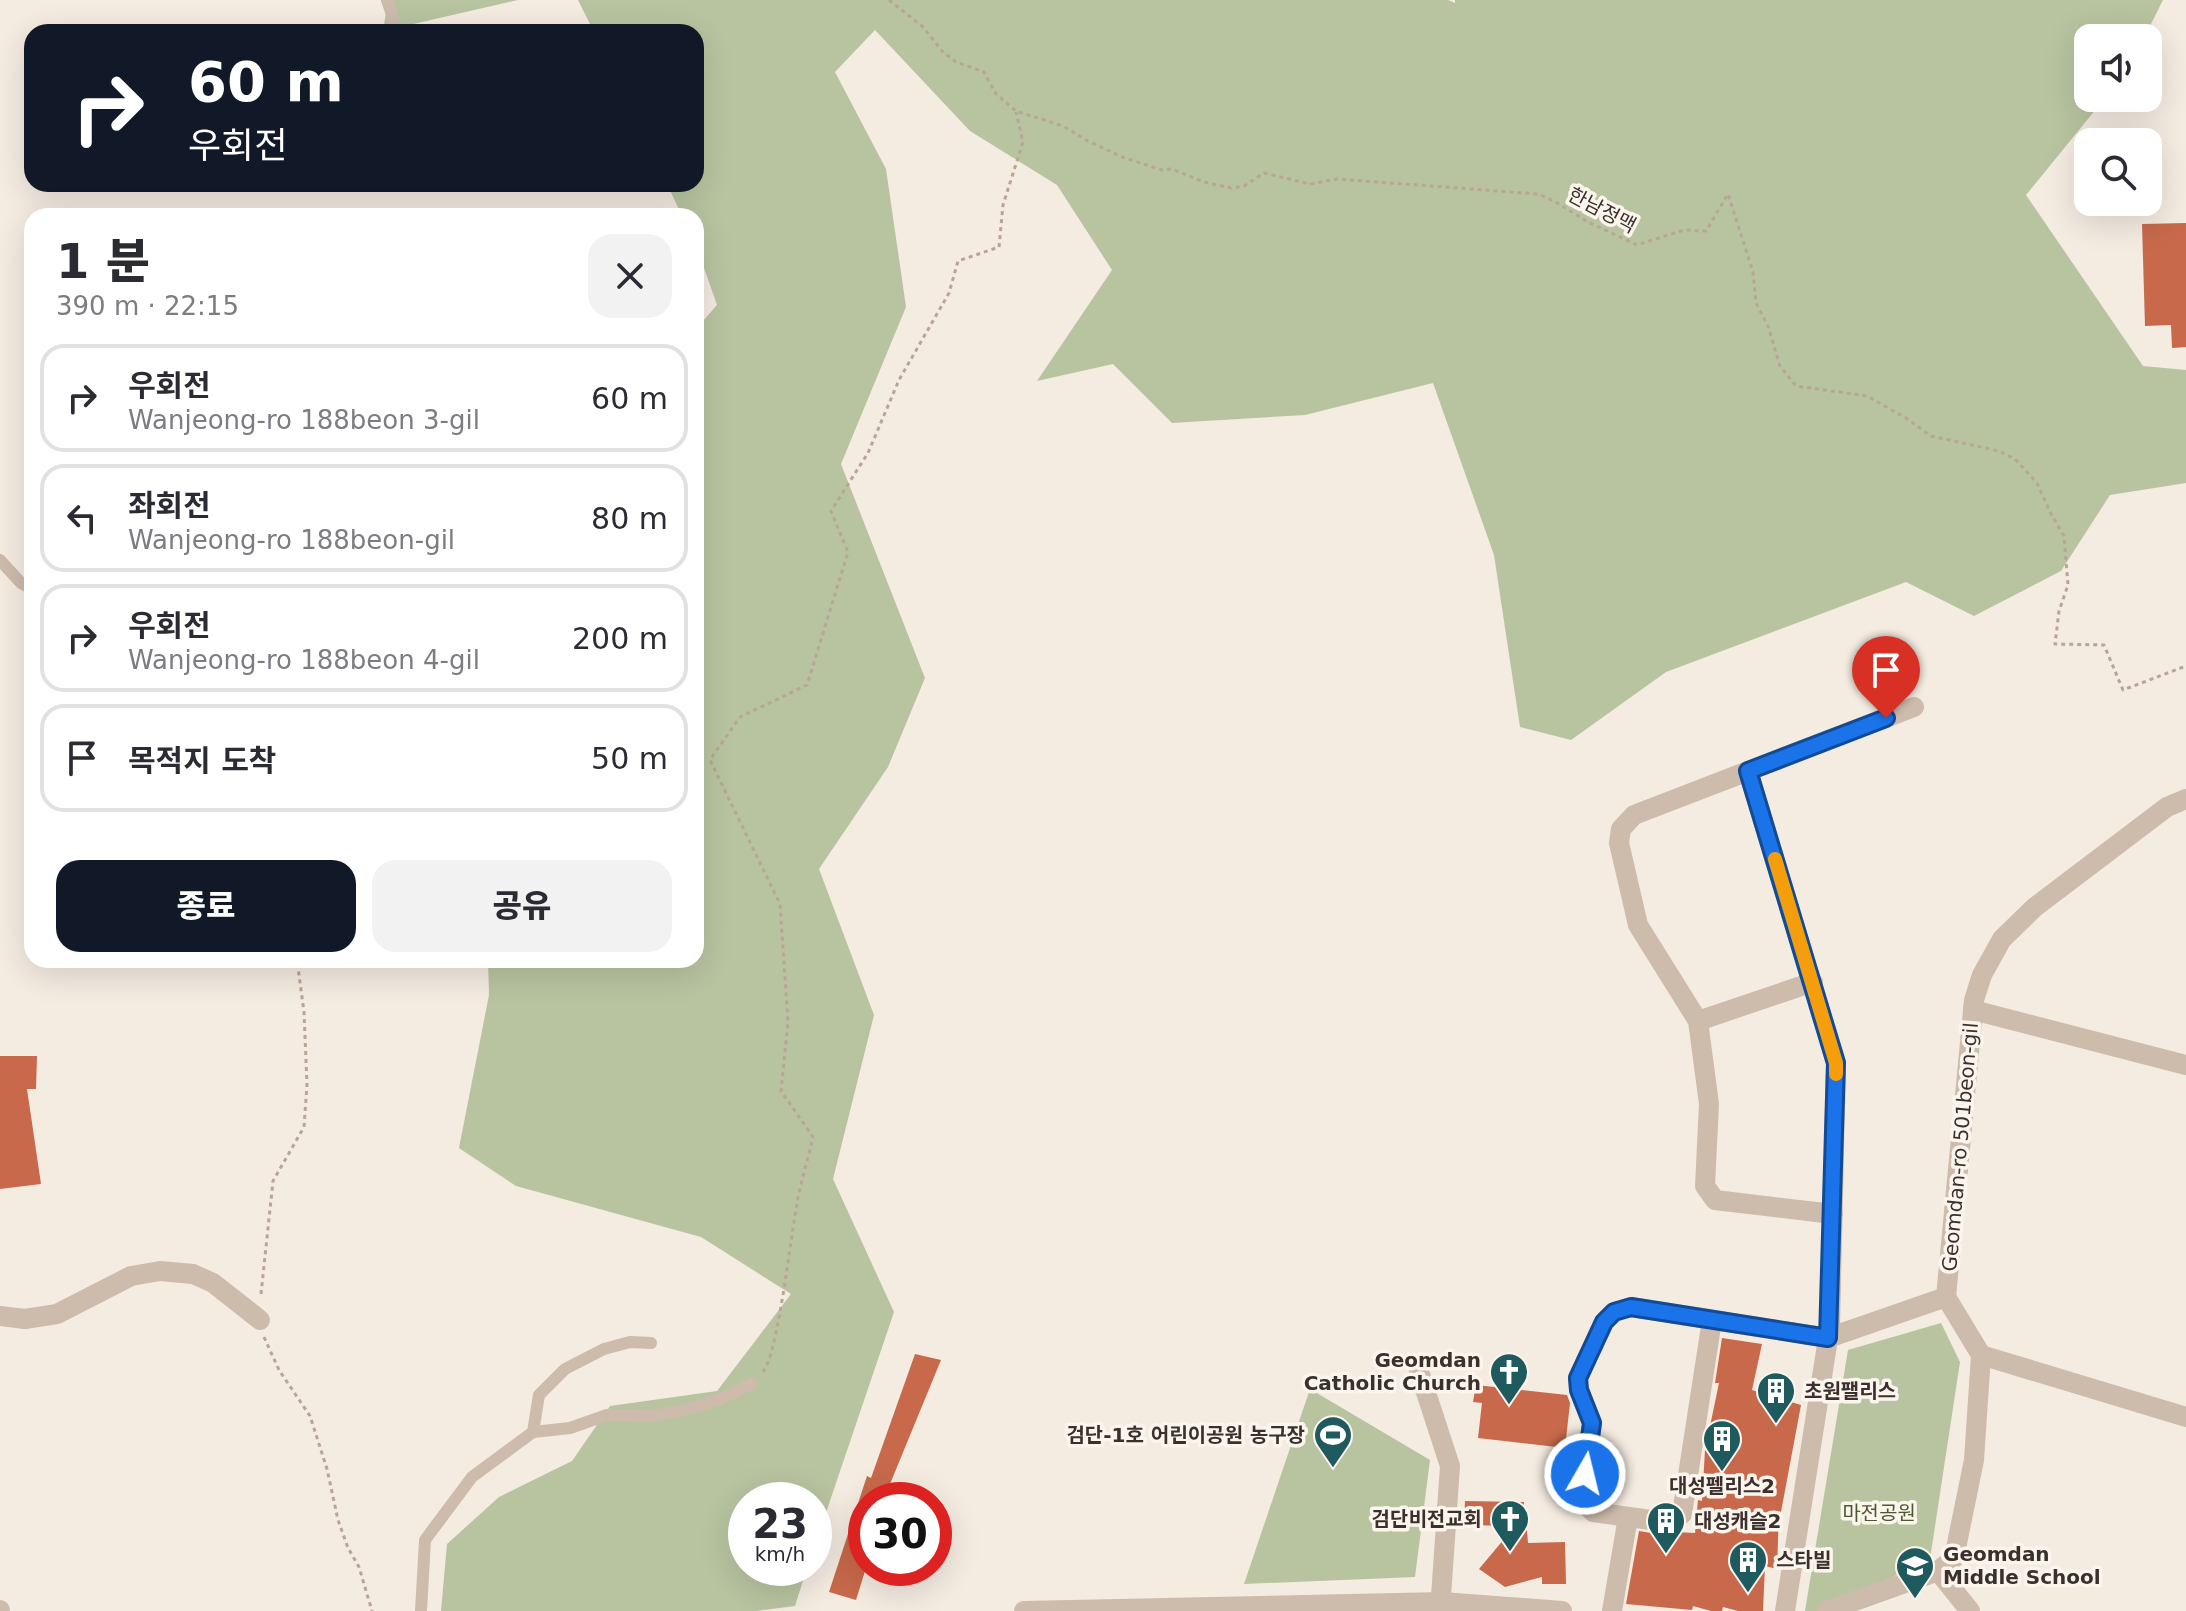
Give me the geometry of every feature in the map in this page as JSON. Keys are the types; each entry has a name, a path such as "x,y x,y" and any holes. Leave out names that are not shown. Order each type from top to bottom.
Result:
{"street":[{"path":"1833,1214 1715,1200 1705,1186 1709,1104 1698,1021 1638,925 1619,843 1621,829 1634,815 1914,707"},
{"path":"1748,771 1836,1063 1828,1338 1785,1611"},
{"name":"Geomdan-ro 501beon-gil","path":"1981,1355 1946,1297 1973,1010 1982,975 2002,939 2035,907 2167,807 2186,799"},
{"path":"1698,1021 1813,982"},
{"path":"1973,1010 2186,1065"},
{"path":"0,1316 25,1319 57,1314 131,1276 160,1271 193,1274 213,1283 260,1320"},
{"path":"1712,1320 1682,1514 1665,1522 1593,1512 1581,1500 1592,1423 1579,1390 1578,1378 1604,1322 1614,1312 1631,1307 1828,1338 1946,1297"},
{"path":"1827,1611 1938,1571 1954,1558 1971,1474 1981,1355 2186,1417"},
{"path":"1419,1371 1450,1466 1441,1607"},
{"path":"1612,1611 1628,1517"},
{"path":"1938,1571 1970,1611"},
{"path":"1024,1611 1441,1607 1562,1611"}],"lane":[{"path":"387,0 395,24"},
{"path":"0,560 24,585"},
{"path":"533,1432 539,1395 565,1369 604,1349 630,1342 651,1343"},
{"path":"421,1611 425,1540 472,1477 533,1432 570,1428 607,1415 654,1416 692,1408 752,1384"}],"path":[{"name":"한남정맥","path":"889,0 923,27 943,52 956,62 984,72 996,94 1016,111 1063,126 1122,157 1162,170 1172,169 1204,182 1231,188 1244,186 1264,173 1310,184 1337,179 1538,194 1637,245 1684,230 1706,231 1728,194 1753,272 1756,303 1768,326 1780,366 1796,386 1867,396 1931,436 1999,451 2015,459 2037,483 2064,536 2068,585 2059,611 2055,644 2104,645 2123,690 2186,666"},
{"path":"752,1384 768,1365 798,1198 813,1137 781,1091 788,1022 780,904 710,760 740,717 807,685 848,552 831,511 868,453 899,380 949,293 958,261 999,247 1003,205 1023,142 1016,111"},
{"path":"298,968 305,1027 307,1085 304,1127 273,1181 267,1253 261,1281 260,1320 264,1338 279,1370 310,1416 327,1469 338,1520 359,1567 372,1611"}],"green space":[{"path":"388,0 518,0 413,24 384,24"},
{"path":"578,0 1448,0 1455,3 1455,0 2163,0 2151,24 2074,24 2074,112 2094,112 2081,128 2074,128 2074,136 2026,195 2143,366 2186,370 2186,483 2110,495 2061,571 1974,616 1906,582 1666,672 1571,740 1520,727 1494,555 1433,383 1305,415 1172,423 1113,364 1037,381 1112,270 1057,185 970,131 875,30 835,72 886,169 906,307 841,464 925,678 888,767 819,869 874,1015 833,1179 894,1312 832,1495 832,1482 728,1482 728,1586 801,1586 795,1606 757,1611 441,1611 447,1544 499,1497 572,1461 610,1406 717,1391 791,1294 701,1237 516,1186 459,1148 489,995 488,968 704,968 704,320 717,305 704,268 704,208 678,208 671,192 704,192 704,24 590,24"},
{"name":"마전공원","path":"1941,1323 1960,1362 1930,1559 1821,1611 1805,1611 1848,1350"},
{"path":"1310,1389 1430,1460 1415,1577 1244,1584"}],"building":[{"path":"2186,223 2186,347 2172,348 2171,325 2145,326 2142,224"},
{"path":"0,1056 37,1056 36,1089 27,1089 41,1184 0,1189"},
{"path":"1722,1338 1762,1344 1752,1390 1801,1405 1779,1511 1777,1569 1765,1566 1763,1611 1738,1611 1723,1607 1722,1611 1711,1611 1693,1606 1692,1610 1626,1604 1639,1531 1663,1535 1695,1533 1698,1500 1702,1501 1705,1450 1719,1383 1715,1383"},
{"path":"915,1354 941,1360 891,1482 865,1482 867,1476 871,1478"},
{"path":"1476,1385 1567,1395 1570,1403 1565,1448 1478,1438 1482,1403 1473,1402"},
{"path":"1465,1501 1524,1502 1524,1530 1527,1530 1528,1543 1565,1542 1566,1584 1542,1584 1542,1577 1505,1587 1479,1569 1515,1526 1464,1525"},
{"path":"848,1534 848,1586 860,1586 856,1600 829,1592"}],"slow traffic":[{"path":"1775,859 1836,1063 1836,1074"}],"place":[{"name":"Geomdan Catholic Church","path":"1509,1406"},
{"name":"초원팰리스","path":"1776,1425"},
{"name":"검단-1호 어린이공원 농구장","path":"1333,1469"},
{"name":"대성펠리스2","path":"1722,1473"},
{"name":"검단비전교회","path":"1510,1553"},
{"name":"대성캐슬2","path":"1666,1555"},
{"name":"스타빌","path":"1748,1594"},
{"name":"Geomdan Middle School","path":"1915,1600"}],"route":[{"path":"1585,1474 1592,1423 1579,1390 1578,1378 1604,1322 1614,1312 1631,1307 1828,1338 1836,1063 1748,771 1886,718"}]}
